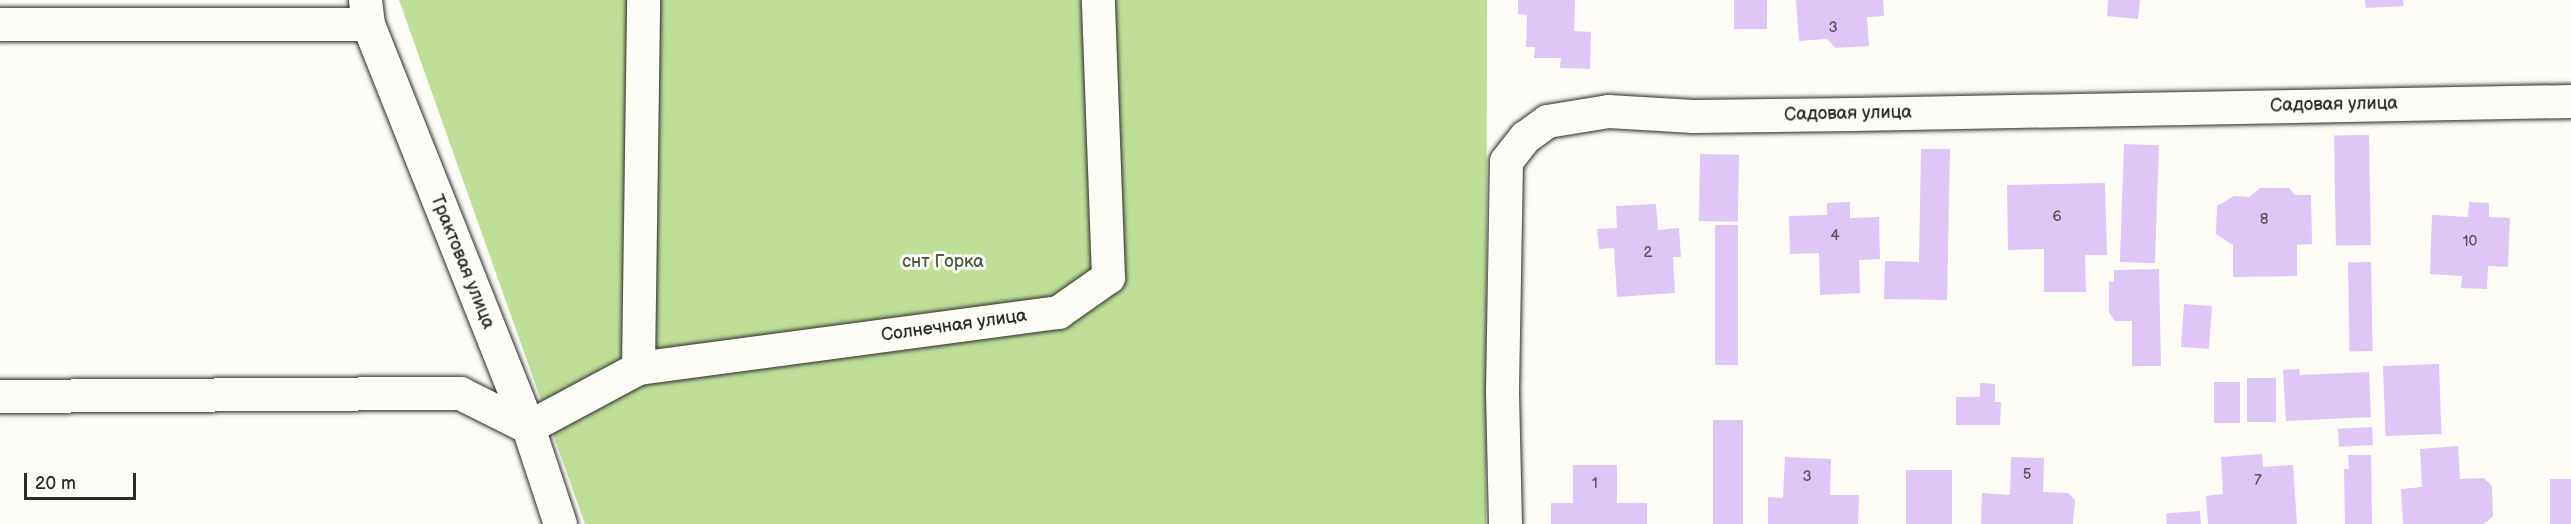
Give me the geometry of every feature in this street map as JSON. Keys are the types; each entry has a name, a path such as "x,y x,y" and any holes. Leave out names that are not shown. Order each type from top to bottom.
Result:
{"street":[{"path":"638,368 643,0"},
{"name":"Солнечная улица","path":"528,427 638,368 1058,312 1108,276 1098,0"},
{"path":"0,24 367,12"},
{"name":"Трактовая улица","path":"367,12 528,427 560,524"},
{"name":"Садовая улица","path":"1505,524 1502,390 1506,161 1525,137 1547,121 1608,111 1693,116 2571,101"},
{"path":"0,396 460,393 528,427"}],"green space":[{"name":"снт Горка","path":"399,0 1487,0 1486,524 585,524"}],"building":[{"path":"1518,0 1575,0 1574,31 1591,32 1590,69 1560,68 1561,58 1534,58 1535,47 1526,47 1527,15 1518,14"},
{"path":"1734,0 1767,0 1767,29 1734,29"},
{"path":"1796,0 1883,0 1884,16 1867,17 1869,46 1836,48 1827,39 1799,41"},
{"path":"2108,0 2140,0 2138,19 2107,16"},
{"path":"2365,0 2403,0 2404,6 2366,8"},
{"path":"2369,135 2371,245 2336,246 2334,136"},
{"path":"2124,144 2159,145 2155,263 2120,262"},
{"path":"1921,149 1950,149 1947,300 1884,299 1885,261 1919,262"},
{"path":"1700,154 1739,155 1738,222 1699,221"},
{"path":"2105,183 2107,255 2085,255 2086,292 2044,292 2044,249 2008,250 2007,185"},
{"path":"2260,188 2289,188 2295,195 2311,195 2312,244 2297,245 2297,276 2233,277 2233,245 2216,234 2217,206 2234,196 2249,197"},
{"path":"1850,202 1850,218 1879,217 1880,259 1859,260 1860,293 1820,295 1819,253 1790,254 1789,216 1827,215 1827,203"},
{"path":"2469,202 2489,203 2489,217 2510,218 2508,267 2488,266 2487,289 2461,288 2462,276 2430,274 2432,215 2468,217"},
{"path":"1656,204 1658,230 1679,228 1681,257 1673,257 1675,293 1617,297 1614,248 1599,249 1597,229 1617,228 1616,206"},
{"path":"1715,225 1738,225 1738,365 1715,365"},
{"path":"2348,262 2371,262 2373,351 2350,351"},
{"path":"2159,269 2161,366 2132,366 2132,321 2115,321 2109,313 2109,282 2114,282 2114,270"},
{"path":"2184,304 2212,306 2209,349 2181,347"},
{"path":"2439,364 2441,434 2385,436 2383,366"},
{"path":"2299,369 2300,375 2369,372 2371,417 2286,421 2283,370"},
{"path":"2247,378 2276,378 2276,422 2247,422"},
{"path":"2214,382 2240,382 2240,423 2214,423"},
{"path":"1980,383 1995,384 1995,402 2001,402 2000,425 1956,425 1956,397 1980,397"},
{"path":"1713,420 1743,420 1743,524 1713,524"},
{"path":"2372,427 2373,445 2339,447 2338,429"},
{"path":"2458,446 2460,479 2484,478 2492,486 2493,516 2484,524 2403,524 2401,489 2422,487 2420,449"},
{"path":"2262,454 2263,467 2293,465 2297,524 2208,524 2206,496 2223,494 2221,457"},
{"path":"2348,455 2371,455 2372,524 2345,524 2344,469 2349,469"},
{"path":"1785,457 1831,459 1830,495 1859,495 1858,524 1768,524 1768,497 1783,498"},
{"path":"2011,457 2044,458 2043,492 2068,493 2075,500 2073,524 1981,524 1982,493 2010,495"},
{"path":"1573,465 1617,465 1617,503 1647,503 1647,524 1551,524 1551,503 1573,503"},
{"path":"1906,470 1952,470 1952,524 1906,524"},
{"path":"2550,479 2571,479 2571,524 2550,524"},
{"path":"2200,511 2201,524 2167,524 2166,513"}]}
